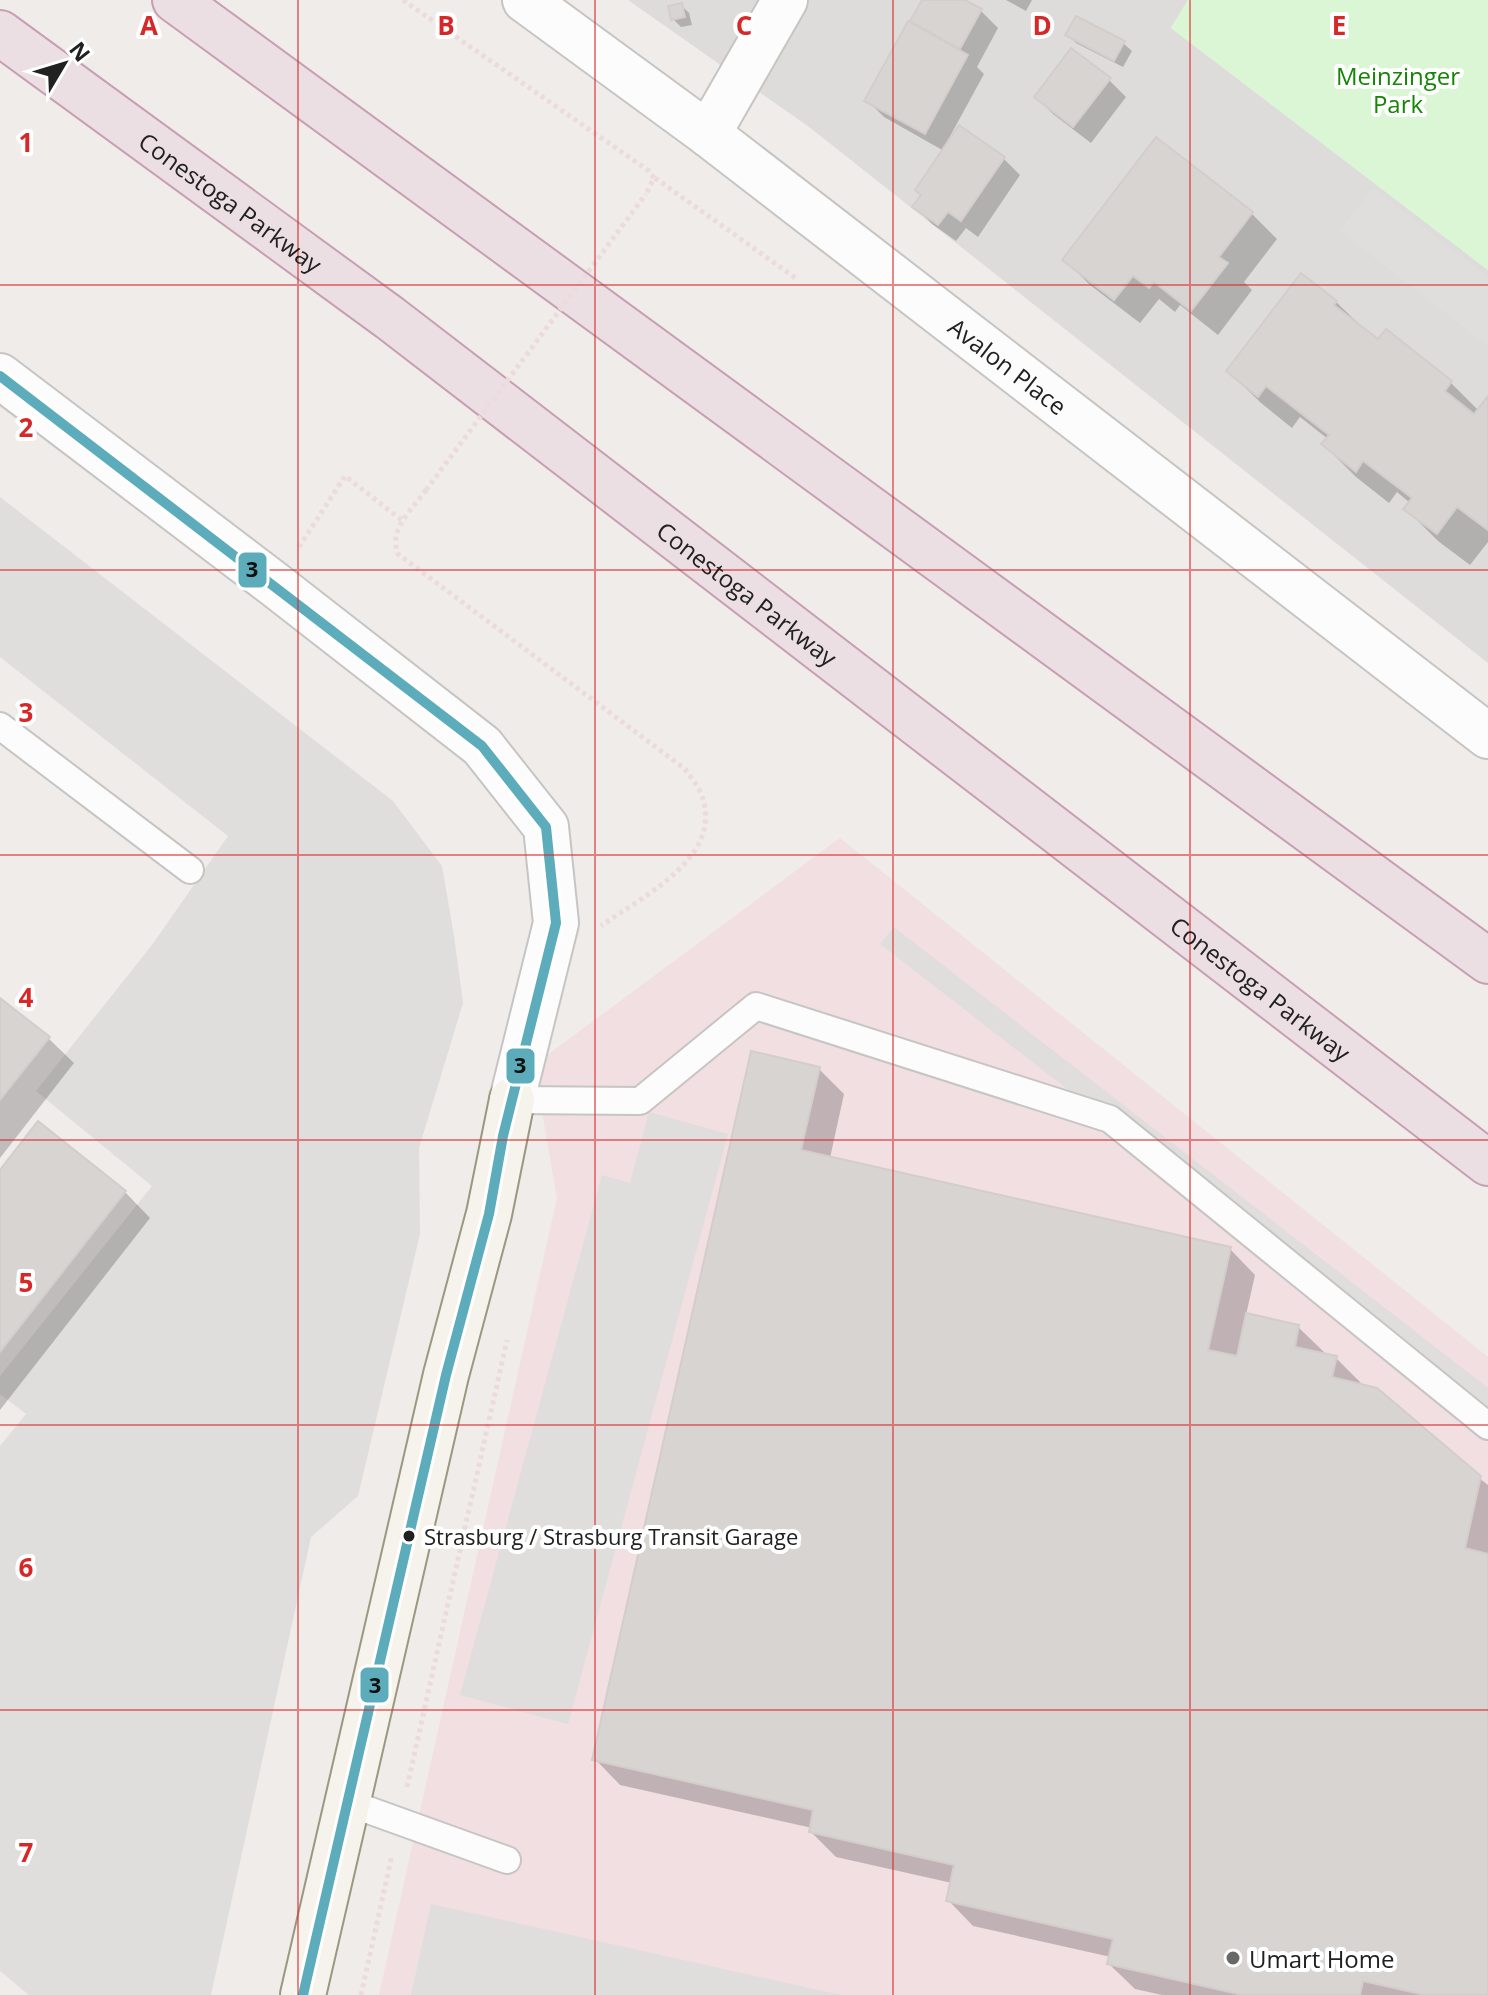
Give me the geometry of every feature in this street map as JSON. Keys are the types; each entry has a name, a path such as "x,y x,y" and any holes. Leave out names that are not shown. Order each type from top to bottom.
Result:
{"highway":[{"path":"175,0 1488,961"},
{"name":"Conestoga Parkway","path":"0,33 390,318 1488,1163"}],"street":[{"name":"Avalon Place","path":"525,0 708,134 1488,736"},
{"path":"708,134 785,0"},
{"path":"0,376 482,746 546,827 556,923 512,1100 489,1214 446,1375 303,1995"}],"lane":[{"path":"0,726 190,870"},
{"path":"512,1100 640,1101 756,1006 1110,1119 1488,1426"},
{"path":"346,1802 507,1860"}],"path":[{"path":"403,0 649,171 654,178 797,279"},
{"path":"598,928 690,860 702,838 705,814 699,790 685,769 398,554 394,544 395,534 403,521 646,194 654,178"},
{"path":"295,553 345,476 403,521"},
{"path":"361,1995 509,1330"}],"shaded area":[{"path":"628,0 1188,0 1171,28 1488,270 1488,663 809,127"},
{"path":"1373,188 1488,277 1488,346 1340,231"},
{"path":"0,497 393,801 442,866 454,936 463,1003 419,1148 420,1234 358,1496 311,1537 211,1995 29,1995 0,1971 0,1446 26,1414 0,1394 0,1376 152,1186 36,1091 152,945 228,836 0,657"},
{"path":"840,838 1488,1357 1488,1995 379,1995 557,1198 534,1065"},
{"path":"894,927 1488,1388 1488,1415 880,944"},
{"path":"649,1112 728,1134 568,1724 460,1695 602,1175 630,1183"},
{"path":"431,1904 841,1995 411,1995"}],"green space":[{"name":"Meinzinger Park","path":"1188,0 1488,0 1488,270 1171,28"}],"building":[{"path":"922,0 965,0 982,9 960,49 910,21"},
{"path":"682,3 685,17 671,20 668,6"},
{"path":"1076,16 1125,41 1114,61 1065,35"},
{"path":"908,21 968,55 925,134 864,101"},
{"path":"1071,48 1111,78 1073,127 1034,97"},
{"path":"959,125 1005,157 961,221 948,212 938,225 912,207 921,195 915,190"},
{"path":"1156,137 1253,212 1219,257 1228,263 1191,311 1154,282 1149,288 1133,276 1114,300 1062,260"},
{"path":"1301,273 1337,301 1334,305 1378,339 1386,329 1452,381 1445,391 1474,414 1488,396 1488,530 1457,507 1437,534 1403,509 1412,498 1363,461 1356,472 1321,444 1329,435 1266,386 1258,397 1226,371"},
{"path":"0,998 50,1037 0,1100"},
{"path":"751,1051 820,1067 801,1150 1231,1247 1208,1350 1237,1356 1246,1313 1299,1325 1295,1347 1337,1356 1332,1377 1377,1388 1481,1476 1465,1548 1488,1554 1488,1995 1425,1995 1363,1981 1360,1995 1242,1995 1107,1964 1113,1939 946,1901 954,1865 809,1832 813,1810 592,1760"},
{"path":"38,1121 126,1191 0,1352 0,1170"}],"transit line":[{"name":"3","path":"0,376 482,746 546,827 556,923 503,1136 489,1214 446,1375 303,1995"}],"place":[{"name":"Strasburg / Strasburg Transit Garage","path":"409,1536"},
{"name":"Umart Home","path":"1233,1958"}]}
